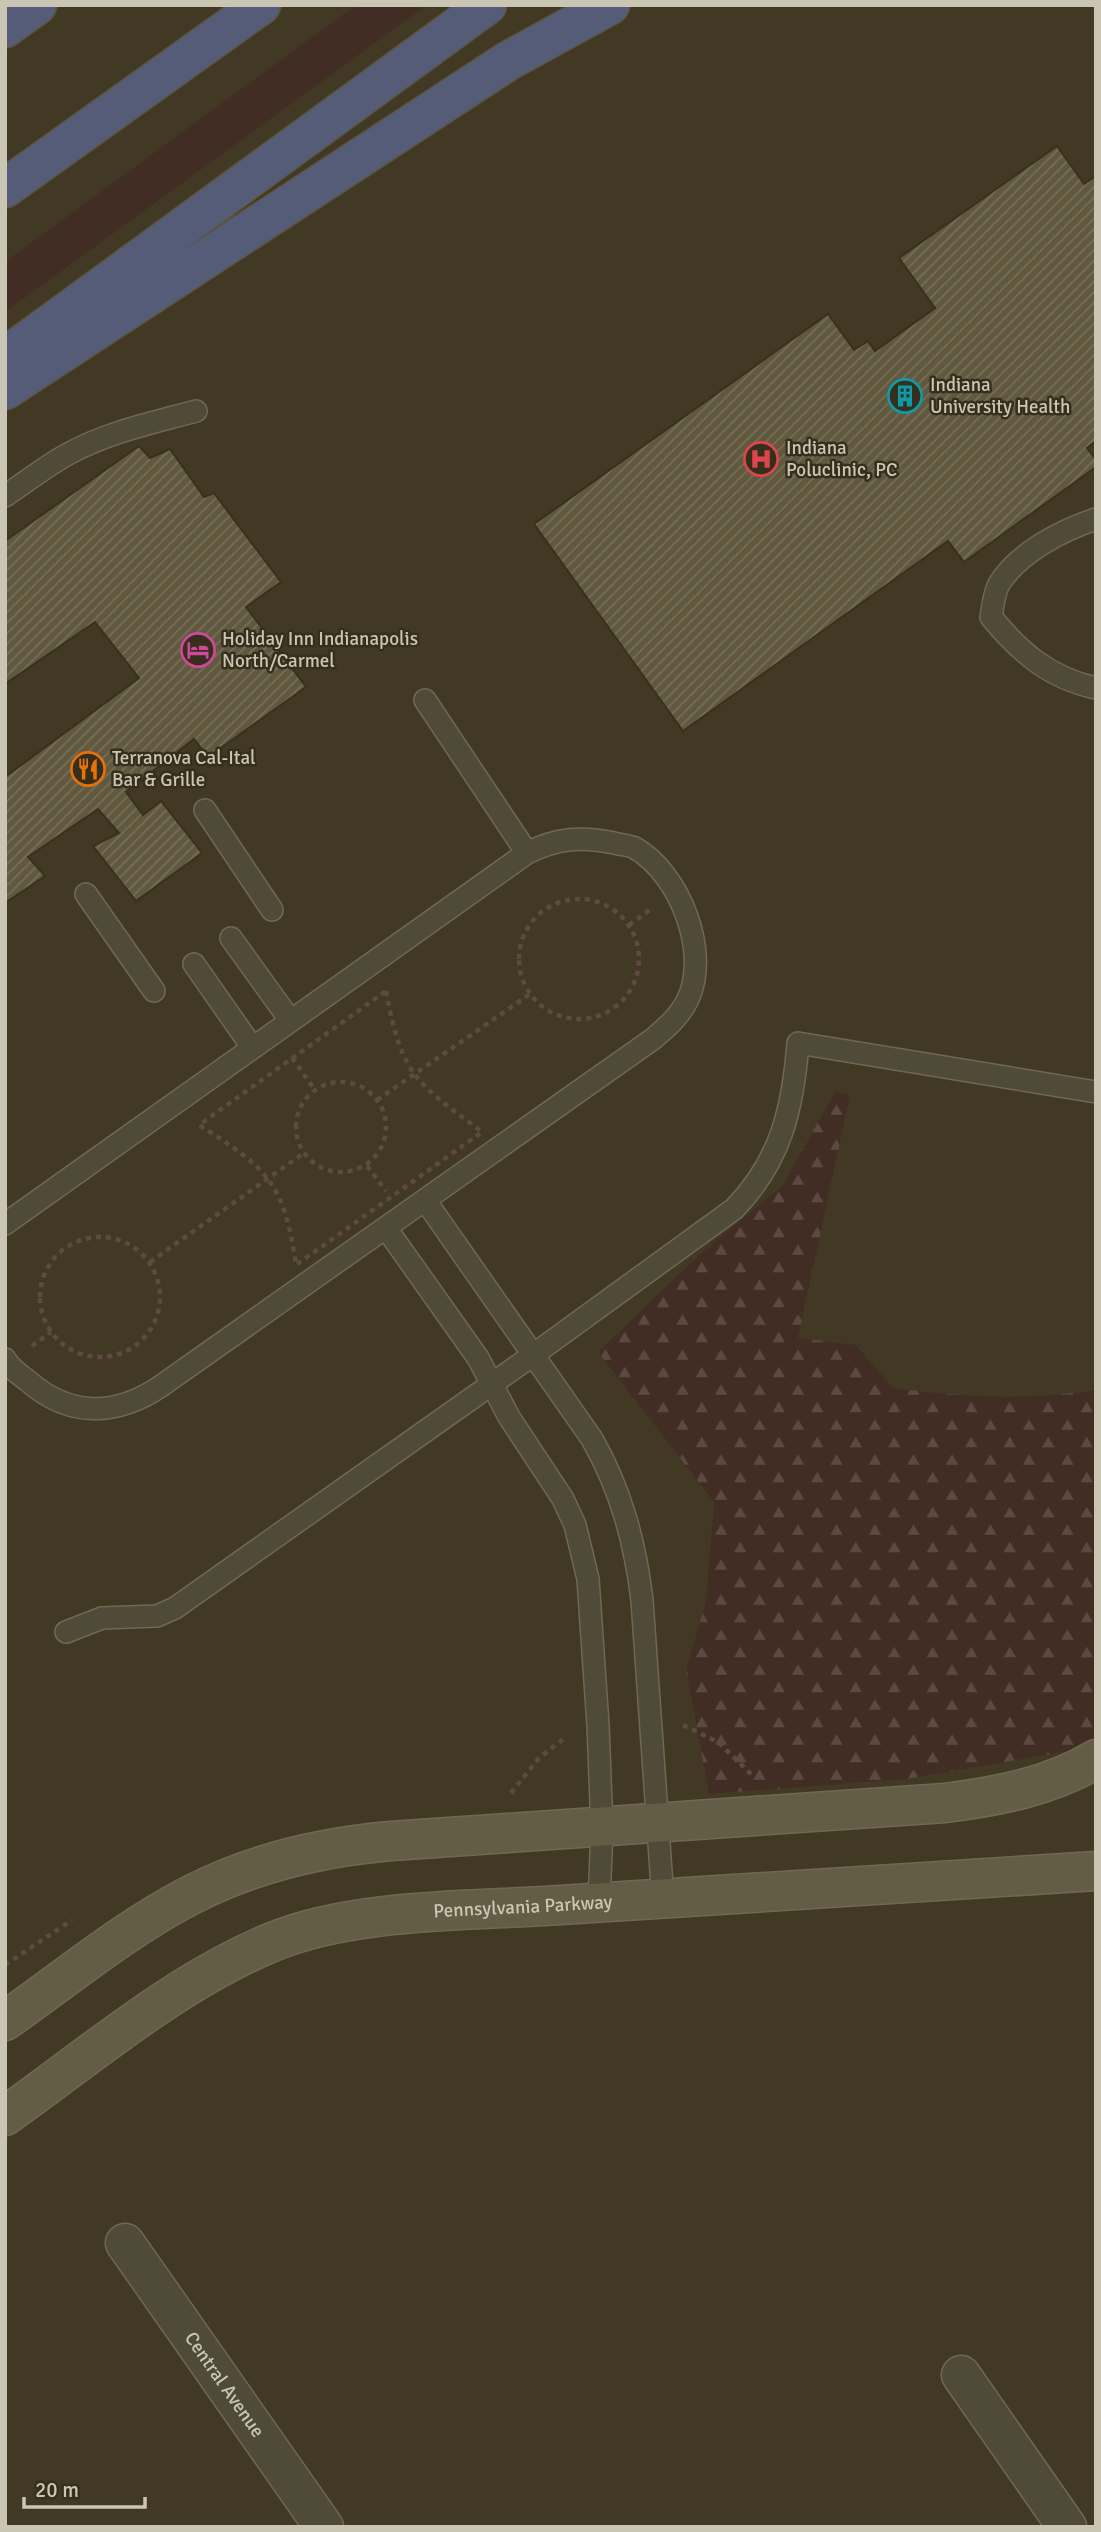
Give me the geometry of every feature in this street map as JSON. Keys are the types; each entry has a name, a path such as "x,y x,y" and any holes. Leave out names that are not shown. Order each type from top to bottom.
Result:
{"highway":[{"path":"5,28 37,5"},
{"path":"5,188 261,5"},
{"path":"5,357 487,5"},
{"path":"5,390 508,61 610,5"}],"main road":[{"path":"5,2021 165,1909 262,1866 354,1844 945,1804 1004,1795 1051,1781 1096,1759"},
{"name":"Pennsylvania Parkway","path":"5,2116 188,1987 273,1941 335,1924 371,1919 599,1903 1096,1871"}],"street":[{"name":"Central Avenue","path":"125,2244 324,2527"},
{"path":"961,2375 1067,2527"}],"lane":[{"path":"5,496 67,454 119,431 196,411"},
{"path":"1096,519 1051,540 1010,570 998,587 990,617 1019,651 1078,684 1096,688"},
{"path":"425,700 527,853"},
{"path":"205,810 272,910"},
{"path":"5,1359 43,1394 66,1405 116,1408 138,1402 653,1039 675,1020 688,998 695,942 682,904 649,860 634,848 592,838 569,838 546,843 527,853 7,1218"},
{"path":"86,894 154,991"},
{"path":"231,938 290,1020"},
{"path":"194,964 252,1047"},
{"path":"66,1632 102,1618 157,1616 175,1608 533,1355 733,1209 754,1188 782,1138 796,1078 799,1043 1096,1092"},
{"path":"425,1200 592,1439 612,1475 636,1553 660,1824 663,1900"},
{"path":"386,1228 478,1358 509,1417 564,1499 583,1551 595,1685 601,1829 599,1903"}],"path":[{"path":"589,899 607,905 624,918 635,934 640,954 638,974 631,991 617,1006 590,1018 561,1017 543,1008 530,994 521,976 518,956 523,936 533,919 559,903 589,899"},
{"path":"386,991 398,1044 413,1075 428,1091 482,1132 296,1265 277,1189 250,1159 199,1125 292,1058 386,991"},
{"path":"377,1100 530,994"},
{"path":"292,1058 315,1090"},
{"path":"332,1083 348,1083 362,1087 377,1100 387,1125 385,1140 367,1166 341,1173 326,1171 304,1153 298,1140 297,1119 306,1100 315,1090 332,1083"},
{"path":"150,1262 304,1153"},
{"path":"367,1166 391,1198"},
{"path":"95,1237 116,1238 135,1247 150,1262 159,1278 160,1307 149,1333 135,1347 118,1355 100,1358 80,1354 63,1346 51,1332 42,1313 39,1292 45,1271 57,1254 74,1242 95,1237"},
{"path":"676,1723 718,1742 747,1768 761,1786"}],"green space":[{"path":"356,5 427,5 5,312 5,262"},
{"path":"835,1092 850,1095 798,1338 856,1345 893,1388 994,1397 1045,1396 1096,1390 1096,1736 1069,1751 906,1779 709,1794 686,1669 706,1602 714,1502 598,1352 699,1255 783,1185"}],"building":[{"name":"Indiana University Health","path":"1057,146 1084,184 1096,176 1096,441 1087,448 1096,460 1096,467 964,562 948,541 683,731 534,524 828,314 854,350 868,341 875,351 935,308 899,258"},
{"name":"Holiday Inn Indianapolis North/Carmel","path":"139,446 150,458 170,449 204,497 214,493 281,582 246,607 306,687 208,757 194,739 126,792 143,815 161,801 202,853 136,901 93,846 119,833 98,809 28,857 45,876 5,903 5,777 139,678 95,622 5,684 5,541"}],"place":[{"name":"Indiana University Health","path":"905,396"},
{"name":"Indiana Poluclinic, PC","path":"761,459"},
{"name":"Holiday Inn Indianapolis North/Carmel","path":"198,650"},
{"name":"Terranova Cal-Ital Bar & Grille","path":"88,769"}]}
